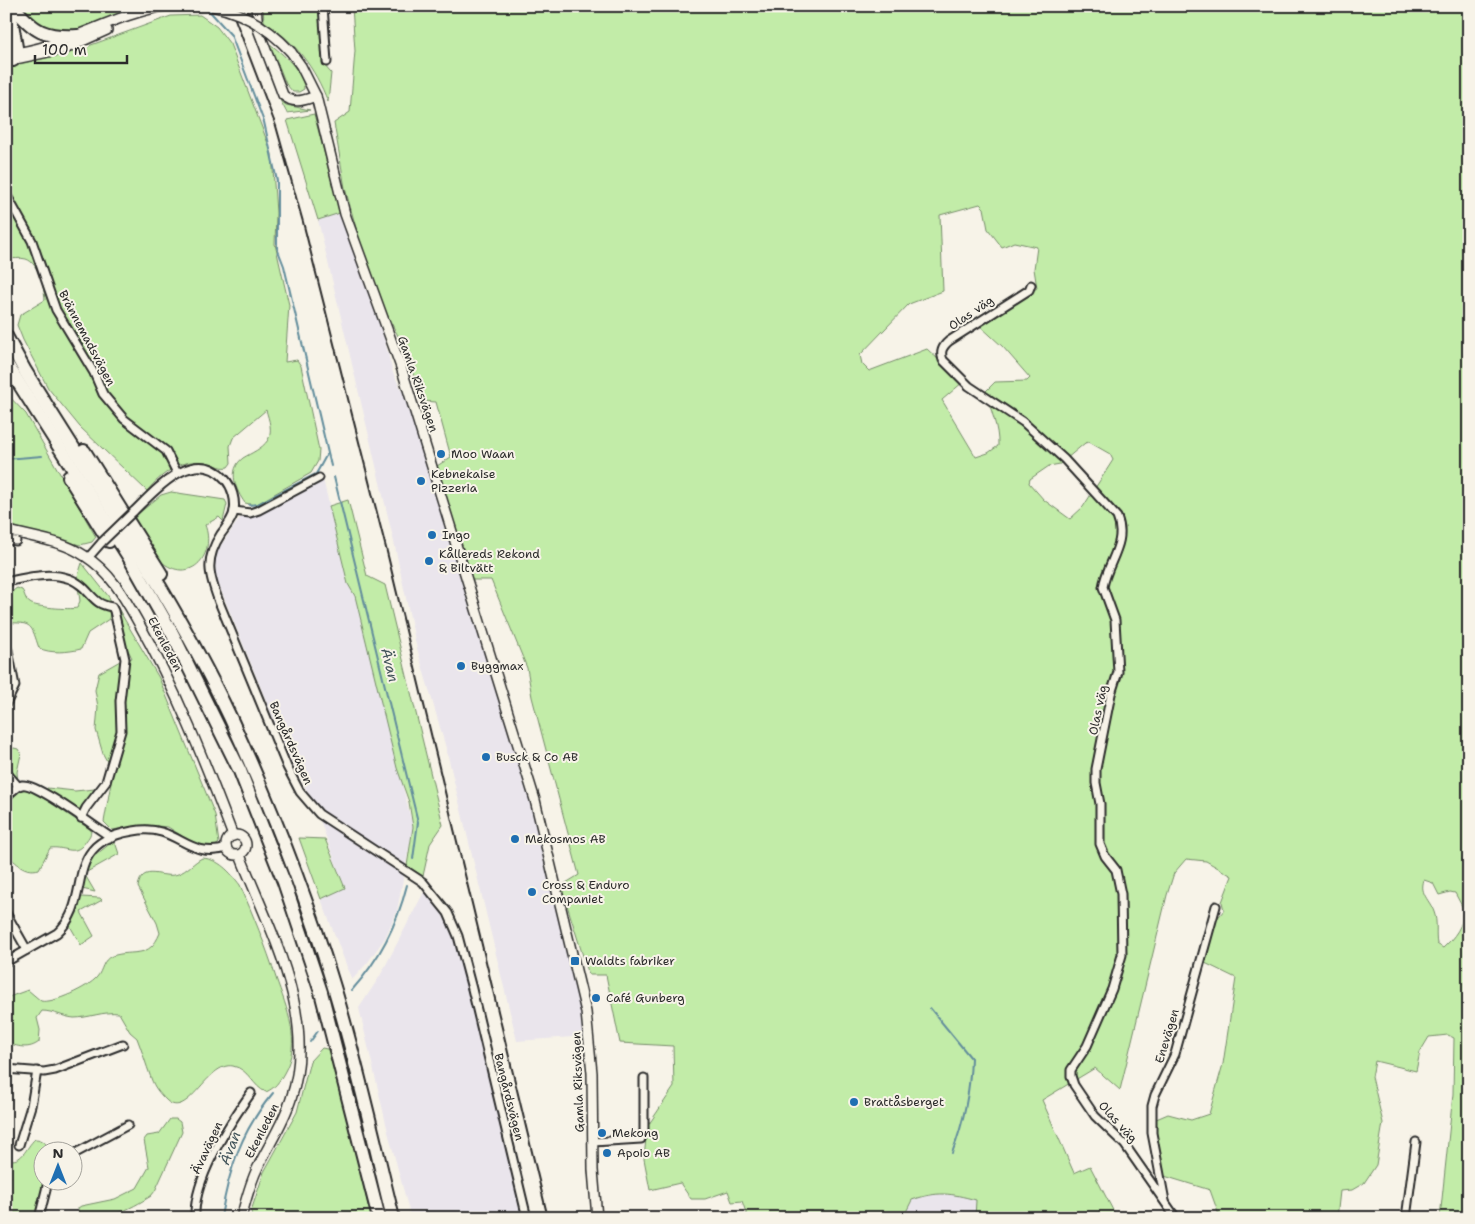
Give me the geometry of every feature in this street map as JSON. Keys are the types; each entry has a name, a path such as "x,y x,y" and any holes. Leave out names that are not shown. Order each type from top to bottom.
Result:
{"highway":[{"path":"9,6 10,56"},
{"path":"13,6 26,23 36,30 55,37 78,36"},
{"path":"6,27 10,56"},
{"path":"6,336 25,371 94,464 132,526 189,627 280,832 315,928 348,1038 393,1218"},
{"path":"6,363 129,557 200,688 240,772 284,882 321,992 379,1218"}],"street":[{"path":"10,56 78,36 126,16 165,6"},
{"name":"Gamla Riksvägen","path":"212,6 228,10 259,24 282,41 301,66 316,96 345,214 402,370 535,800 586,1012 592,1073 592,1142 594,1198 597,1218"},
{"path":"256,6 258,29 283,95 292,101 316,96"},
{"path":"323,6 327,62"},
{"path":"10,56 67,48 133,15"},
{"name":"Brännemadsvägen","path":"6,194 32,241 56,310 94,373 103,394 124,419 166,451 177,473"},
{"name":"Olas väg","path":"1031,285 1029,290 949,341 942,348 941,355 943,360 969,386 1022,422 1064,459 1117,516 1120,525 1119,544 1103,587 1116,625 1118,672 1107,712 1096,769 1096,783 1100,804 1100,844 1105,856 1116,870 1120,886 1122,955 1115,983 1087,1046 1071,1070 1071,1076 1074,1085 1095,1116 1125,1144 1176,1218"},
{"path":"88,558 133,512 177,473 191,468 214,470 226,480 230,486 234,501 234,512 250,513 260,510 319,478"},
{"name":"Bangårdsvägen","path":"234,512 210,554 210,572 219,602 287,767 300,792 319,814 423,882 442,905 452,923 472,989 527,1218"},
{"name":"Ekenleden","path":"6,530 62,544 88,558 120,590 157,654 233,836 239,836 246,842 245,851 240,855 285,971 294,1008 298,1052 297,1076 292,1098 282,1122 252,1180 241,1218"},
{"path":"6,540 16,541"},
{"path":"6,582 40,575 67,578 80,585 100,605 112,607 114,611 125,659 120,701 121,731 106,782 86,808 81,818"},
{"path":"6,704 15,686 8,650"},
{"path":"6,772 18,786"},
{"path":"6,796 18,786 34,787 112,838"},
{"path":"6,962 57,933 68,921 75,904 82,870 87,857 102,843 131,832 151,830 166,832 201,851 227,848"},
{"path":"233,836 228,840 227,848 233,855 240,855"},
{"name":"Enevägen","path":"1166,1202 1153,1140 1152,1106 1155,1095 1175,1054 1216,906"},
{"path":"6,913 27,950"},
{"path":"6,1069 55,1070 75,1064 123,1044"},
{"path":"20,1145 31,1106 37,1071"},
{"name":"Gamla Riksvägen","path":"592,1142 642,1139 644,1131 644,1078"},
{"name":"Ävavägen","path":"195,1218 200,1191 213,1156 220,1141 251,1093"},
{"path":"82,1150 128,1125"},
{"path":"1406,1218 1416,1142"},
{"path":"39,1218 46,1192"}],"shaded area":[{"path":"340,213 385,341 393,373 409,405 530,795 576,978 587,1036 517,1041 446,748 416,645 394,542 318,220"},
{"path":"323,479 348,584 355,596 413,827 397,911 385,938 352,980 321,899 345,888 314,804 289,757 216,578 215,561 219,548 240,518 252,517 266,511"},
{"path":"425,890 444,913 452,929 525,1218 411,1218 388,1132 359,1008 380,976"},
{"path":"933,1193 954,1194 976,1200 975,1218 903,1218 912,1200"}],"green space":[{"path":"19,6 145,6 90,26 61,32 48,29 36,23"},
{"path":"263,6 319,6 323,64 331,73 328,102 317,78 303,56 275,29 264,22"},
{"path":"352,6 1469,6 1469,1218 1440,1218 1453,1094 1454,1038 1448,1035 1429,1037 1420,1052 1416,1071 1375,1061 1372,1077 1383,1123 1376,1165 1364,1183 1352,1190 1340,1191 1337,1218 1220,1218 1210,1190 1161,1175 1154,1120 1168,1114 1191,1120 1209,1114 1223,1064 1236,978 1205,963 1216,920 1224,910 1222,902 1232,876 1206,861 1186,859 1174,873 1167,895 1120,1090 1095,1068 1042,1100 1074,1173 1090,1166 1117,1218 975,1218 976,1200 937,1194 912,1200 903,1218 748,1218 742,1201 732,1202 728,1191 705,1199 691,1199 680,1183 650,1190 644,1159 647,1127 674,1087 673,1046 620,1043 606,975 589,975 561,886 579,875 532,697 527,668 491,580 472,580 437,466 451,457 436,402 422,401 405,349 386,313 366,264 345,188 334,123 350,112 355,51","holes":["980,204 984,208 988,229 1002,247 1014,242 1037,247 1034,269 1037,288 978,324 1003,347 1030,378 1027,381 995,382 986,391 996,425 998,446 988,453 976,457 942,400 963,382 927,349 869,371 862,364 860,355 909,304 943,291 940,215","1089,442 1110,454 1113,460 1083,507 1070,519 1044,500 1029,483 1030,479 1049,466 1060,464 1085,443","1424,880 1433,883 1439,895 1450,892 1455,893 1464,910 1464,916 1458,931 1443,948 1437,944 1435,916 1424,893"]},
{"path":"200,15 217,27 230,44 272,154 276,213 275,244 289,305 285,362 297,360 301,366 319,450 318,461 311,473 255,505 245,503 236,487 234,474 235,468 243,458 260,448 268,440 270,429 266,410 233,438 230,446 231,463 228,467 205,462 188,462 165,473 147,491 80,427 48,388 17,325 20,315 45,300 40,276 31,261 24,258 6,258 6,67 69,53 171,16"},
{"path":"270,44 296,70 304,89 299,92 293,92 286,84"},
{"path":"280,100 286,105 310,110 287,113"},
{"path":"314,114 340,213 318,220 287,120"},
{"path":"6,393 26,414 96,537 92,542 80,545 6,525"},
{"path":"171,492 225,500 227,504 223,521 219,517 205,525 208,536 207,546 199,563 192,568 183,570 174,569 159,559 133,518 161,495"},
{"path":"348,500 367,576 385,585 443,825 430,844 423,876 407,866 413,827 409,802 397,768 355,596 348,584 329,506"},
{"path":"82,563 109,597 111,606 109,619 88,633 81,649 60,652 43,650 39,648 30,626 21,623 6,623 8,599 17,588 22,590 30,603 38,606 67,609 77,608 80,601 77,579"},
{"path":"119,610 159,678 215,815 219,843 213,848 197,846 168,827 146,825 112,830 104,822 113,772 103,754 96,730 98,707 95,690 99,673 120,661 132,658 124,642 117,611"},
{"path":"14,748 18,749 21,754 17,772 18,785 48,801 91,830 89,837 78,849 50,848 39,869 34,870 29,870 17,864 6,854 6,751"},
{"path":"47,788 75,791 95,789 96,792 81,812 79,812 47,791"},
{"path":"299,838 325,839 345,888 321,899"},
{"path":"112,842 116,845 119,854 85,873 92,858"},
{"path":"202,858 219,864 240,885 264,942 288,1014 291,1026 292,1049 284,1073 274,1087 266,1092 238,1068 233,1066 224,1067 206,1080 190,1098 174,1105 166,1100 155,1087 137,1038 130,1032 119,1013 74,1018 42,1011 37,1018 40,1030 39,1042 35,1045 23,1047 6,1042 6,998 28,990 41,1001 54,1000 79,990 93,981 104,963 112,956 140,952 151,947 160,933 157,923 138,887 140,880 148,873 178,874"},
{"path":"85,875 95,892 82,889"},
{"path":"81,897 100,898 102,900 81,912 94,936 81,945 70,926 77,913"},
{"path":"322,1048 332,1050 371,1218 252,1218 251,1211 264,1172 297,1112 310,1061"},
{"path":"170,1119 176,1119 180,1122 182,1132 151,1196 116,1214 97,1217 79,1213 78,1208 81,1206 115,1199 137,1188 149,1167 144,1140 147,1136 159,1134"},
{"path":"35,1139 44,1142 33,1142"},
{"path":"32,1143 32,1192 47,1192 40,1218 6,1218 6,1184 11,1177 6,1171 6,1159 16,1159"}],"waterway":[{"path":"205,6 231,35 264,122 277,181 277,248 284,266 331,466"},
{"path":"249,505 258,504 316,474 327,454"},
{"path":"6,459 42,456"},
{"name":"Ävan","path":"334,477 418,822 413,859"},
{"name":"Ävan","path":"352,990 379,954 393,928 407,885"},
{"path":"930,1008 971,1058 966,1107 952,1153"},
{"name":"Ävan","path":"310,1042 318,1031"},
{"name":"Ävan","path":"221,1217 228,1183 238,1151 252,1122 273,1093"}],"railway":[{"path":"230,6 276,126 303,222 387,552 548,1218"}],"place":[{"name":"Moo Waan","path":"441,454"},
{"name":"Kebnekaise Pizzeria","path":"421,481"},
{"name":"Ingo","path":"432,535"},
{"name":"Kållereds Rekond & Biltvätt","path":"429,561"},
{"name":"Byggmax","path":"461,666"},
{"name":"Busck & Co AB","path":"486,757"},
{"name":"Mekosmos AB","path":"515,839"},
{"name":"Cross & Enduro Companiet","path":"532,892"},
{"name":"Waldts fabriker","path":"575,961"},
{"name":"Café Gunberg","path":"596,998"},
{"name":"Brattåsberget","path":"854,1102"},
{"name":"Mekong","path":"602,1133"},
{"name":"Apoio AB","path":"607,1153"}]}
